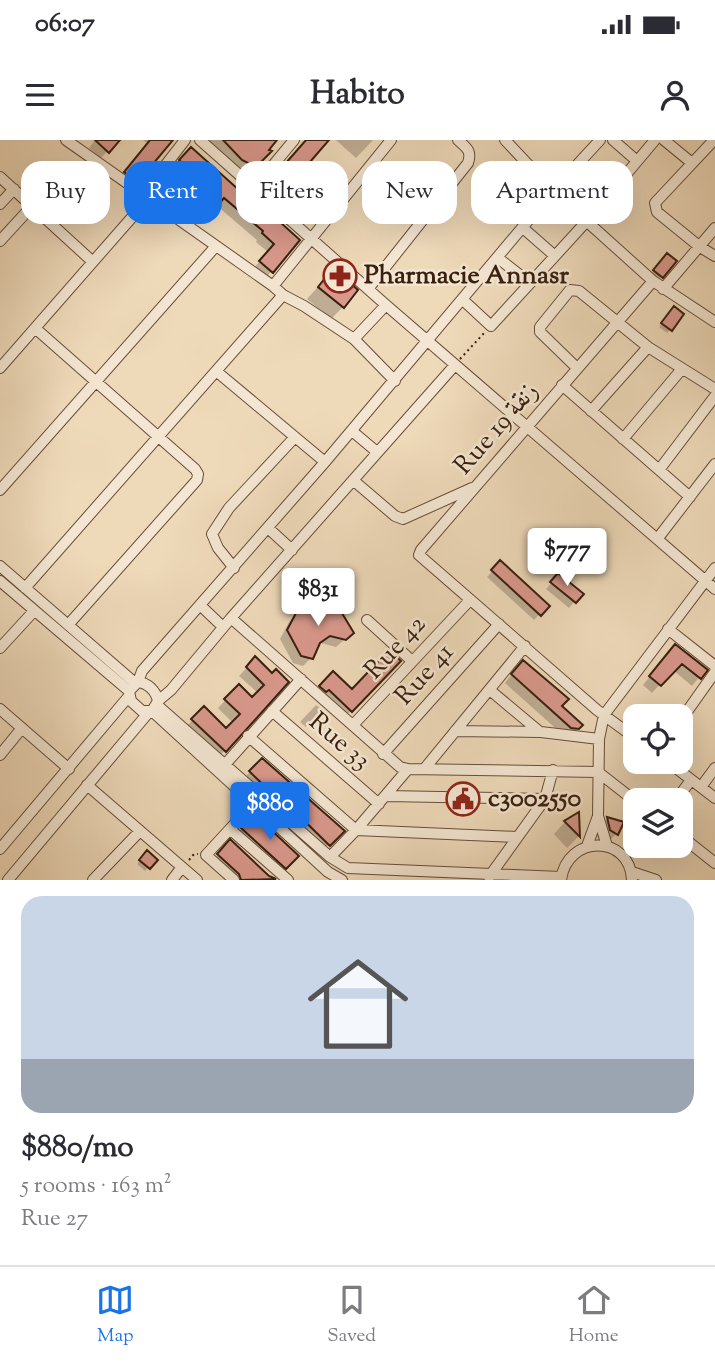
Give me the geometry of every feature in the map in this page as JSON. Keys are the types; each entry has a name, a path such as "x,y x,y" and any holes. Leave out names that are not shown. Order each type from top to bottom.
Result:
{"street":[{"path":"66,140 78,144 124,180"},
{"path":"169,161 185,140"},
{"path":"200,140 236,171"},
{"path":"277,161 294,140"},
{"path":"273,286 390,140"},
{"path":"368,289 468,163 471,156 469,150 458,140"},
{"path":"505,140 525,161"},
{"path":"581,161 600,140"},
{"path":"613,140 637,161"},
{"path":"633,166 655,140"},
{"path":"664,140 692,163"},
{"path":"714,140 655,203 655,207 657,212 715,256"},
{"path":"0,177 21,195"},
{"path":"0,204 14,189"},
{"path":"0,241 21,218"},
{"path":"53,224 93,262"},
{"path":"0,368 126,224"},
{"path":"184,224 283,295 354,339 395,381"},
{"path":"294,224 715,589"},
{"path":"0,849 69,769 133,688 142,671 325,463 526,224"},
{"path":"463,300 491,326 584,224"},
{"path":"588,224 663,289 715,322"},
{"path":"523,228 555,256"},
{"path":"663,289 715,228"},
{"path":"0,490 216,246"},
{"path":"498,258 530,283"},
{"name":"Rue 19 زنقة","path":"470,600 422,559 419,552 653,281"},
{"path":"578,368 540,332 540,327 570,290 579,291 648,347 715,389"},
{"path":"26,588 283,295"},
{"path":"354,339 386,306"},
{"path":"35,328 198,474 197,480 68,625"},
{"path":"591,411 648,347"},
{"path":"8,880 223,627 455,365"},
{"path":"624,439 681,370"},
{"path":"216,371 325,463"},
{"path":"562,385 690,497"},
{"path":"659,470 715,396"},
{"path":"352,430 377,452"},
{"path":"234,568 218,548 212,534 229,508 295,437"},
{"path":"658,538 715,464"},
{"path":"353,480 395,516 403,519 474,488"},
{"path":"268,528 292,550"},
{"path":"0,566 68,625 133,688 135,707 142,711 154,707"},
{"path":"607,846 598,816 599,739 604,715 715,568"},
{"path":"0,581 133,688 152,689 154,707 221,768 340,864 355,869 489,877 561,878 569,857 587,846 607,846 623,856 632,876 656,880"},
{"path":"470,600 623,729"},
{"name":"Rue 42","path":"353,725 470,600"},
{"path":"201,606 223,627"},
{"path":"0,648 34,611"},
{"path":"231,618 400,767 598,772 623,792"},
{"path":"367,620 412,661"},
{"name":"Rue 41","path":"383,754 499,624"},
{"path":"668,629 715,666"},
{"path":"425,768 491,691 525,646"},
{"path":"692,704 715,672"},
{"path":"221,768 301,679"},
{"path":"491,691 541,732"},
{"path":"0,709 69,769"},
{"name":"Rue 33","path":"272,711 382,800 545,799"},
{"path":"0,755 22,728"},
{"path":"455,731 541,732 599,739"},
{"path":"248,736 356,830 517,837"},
{"path":"221,768 253,804 328,872 341,880"},
{"path":"701,787 715,768"},
{"path":"330,857 408,769"},
{"path":"489,877 545,799 552,770"},
{"path":"683,774 715,798"},
{"path":"685,788 691,780"},
{"path":"87,785 197,880"},
{"path":"234,880 206,855 253,804"},
{"path":"587,846 598,816"},
{"path":"231,830 288,880"},
{"path":"93,880 140,831"},
{"path":"693,846 715,863"},
{"path":"172,880 182,867"}],"path":[{"path":"455,365 491,326"},
{"path":"182,867 194,854 206,855"}],"building":[{"path":"95,140 120,140 109,153"},
{"path":"150,140 173,140 156,161 133,161"},
{"path":"223,140 277,140 269,150 272,151 262,161 242,160"},
{"path":"306,140 329,140 311,161 288,161"},
{"path":"191,147 207,161 180,161"},
{"path":"222,175 236,187 236,208 224,198 222,200"},
{"path":"255,224 282,224 300,240 273,273 259,261 274,244"},
{"path":"667,253 677,261 663,278 653,270"},
{"path":"333,268 358,290 344,308 318,287"},
{"path":"674,306 684,314 672,331 661,323"},
{"path":"500,560 550,606 541,616 491,570"},
{"path":"558,573 584,594 576,603 550,582"},
{"path":"334,600 354,633 346,640 330,636 320,643 313,659 301,656 287,630 296,613"},
{"path":"675,644 708,670 701,679 682,664 661,686 649,676"},
{"path":"389,650 401,661 352,712 329,690 326,692 319,686 333,671 352,689"},
{"path":"255,656 272,673 276,669 289,682 226,752 191,719 204,706 226,728 240,714 224,699 239,684 252,697 264,685 246,667"},
{"path":"523,660 569,699 562,706 583,725 579,729 571,728 511,674"},
{"path":"262,758 345,831 330,846 249,771"},
{"path":"579,812 580,837 564,821"},
{"path":"254,814 299,856 286,869 241,828"},
{"path":"607,817 623,822 618,835 610,830"},
{"path":"230,839 269,876 276,879 241,880 239,874 217,854"},
{"path":"147,850 158,860 150,869 139,860"}],"place":[{"name":"Pharmacie Annasr","path":"340,276"},
{"name":"c3002550","path":"463,799"}]}
